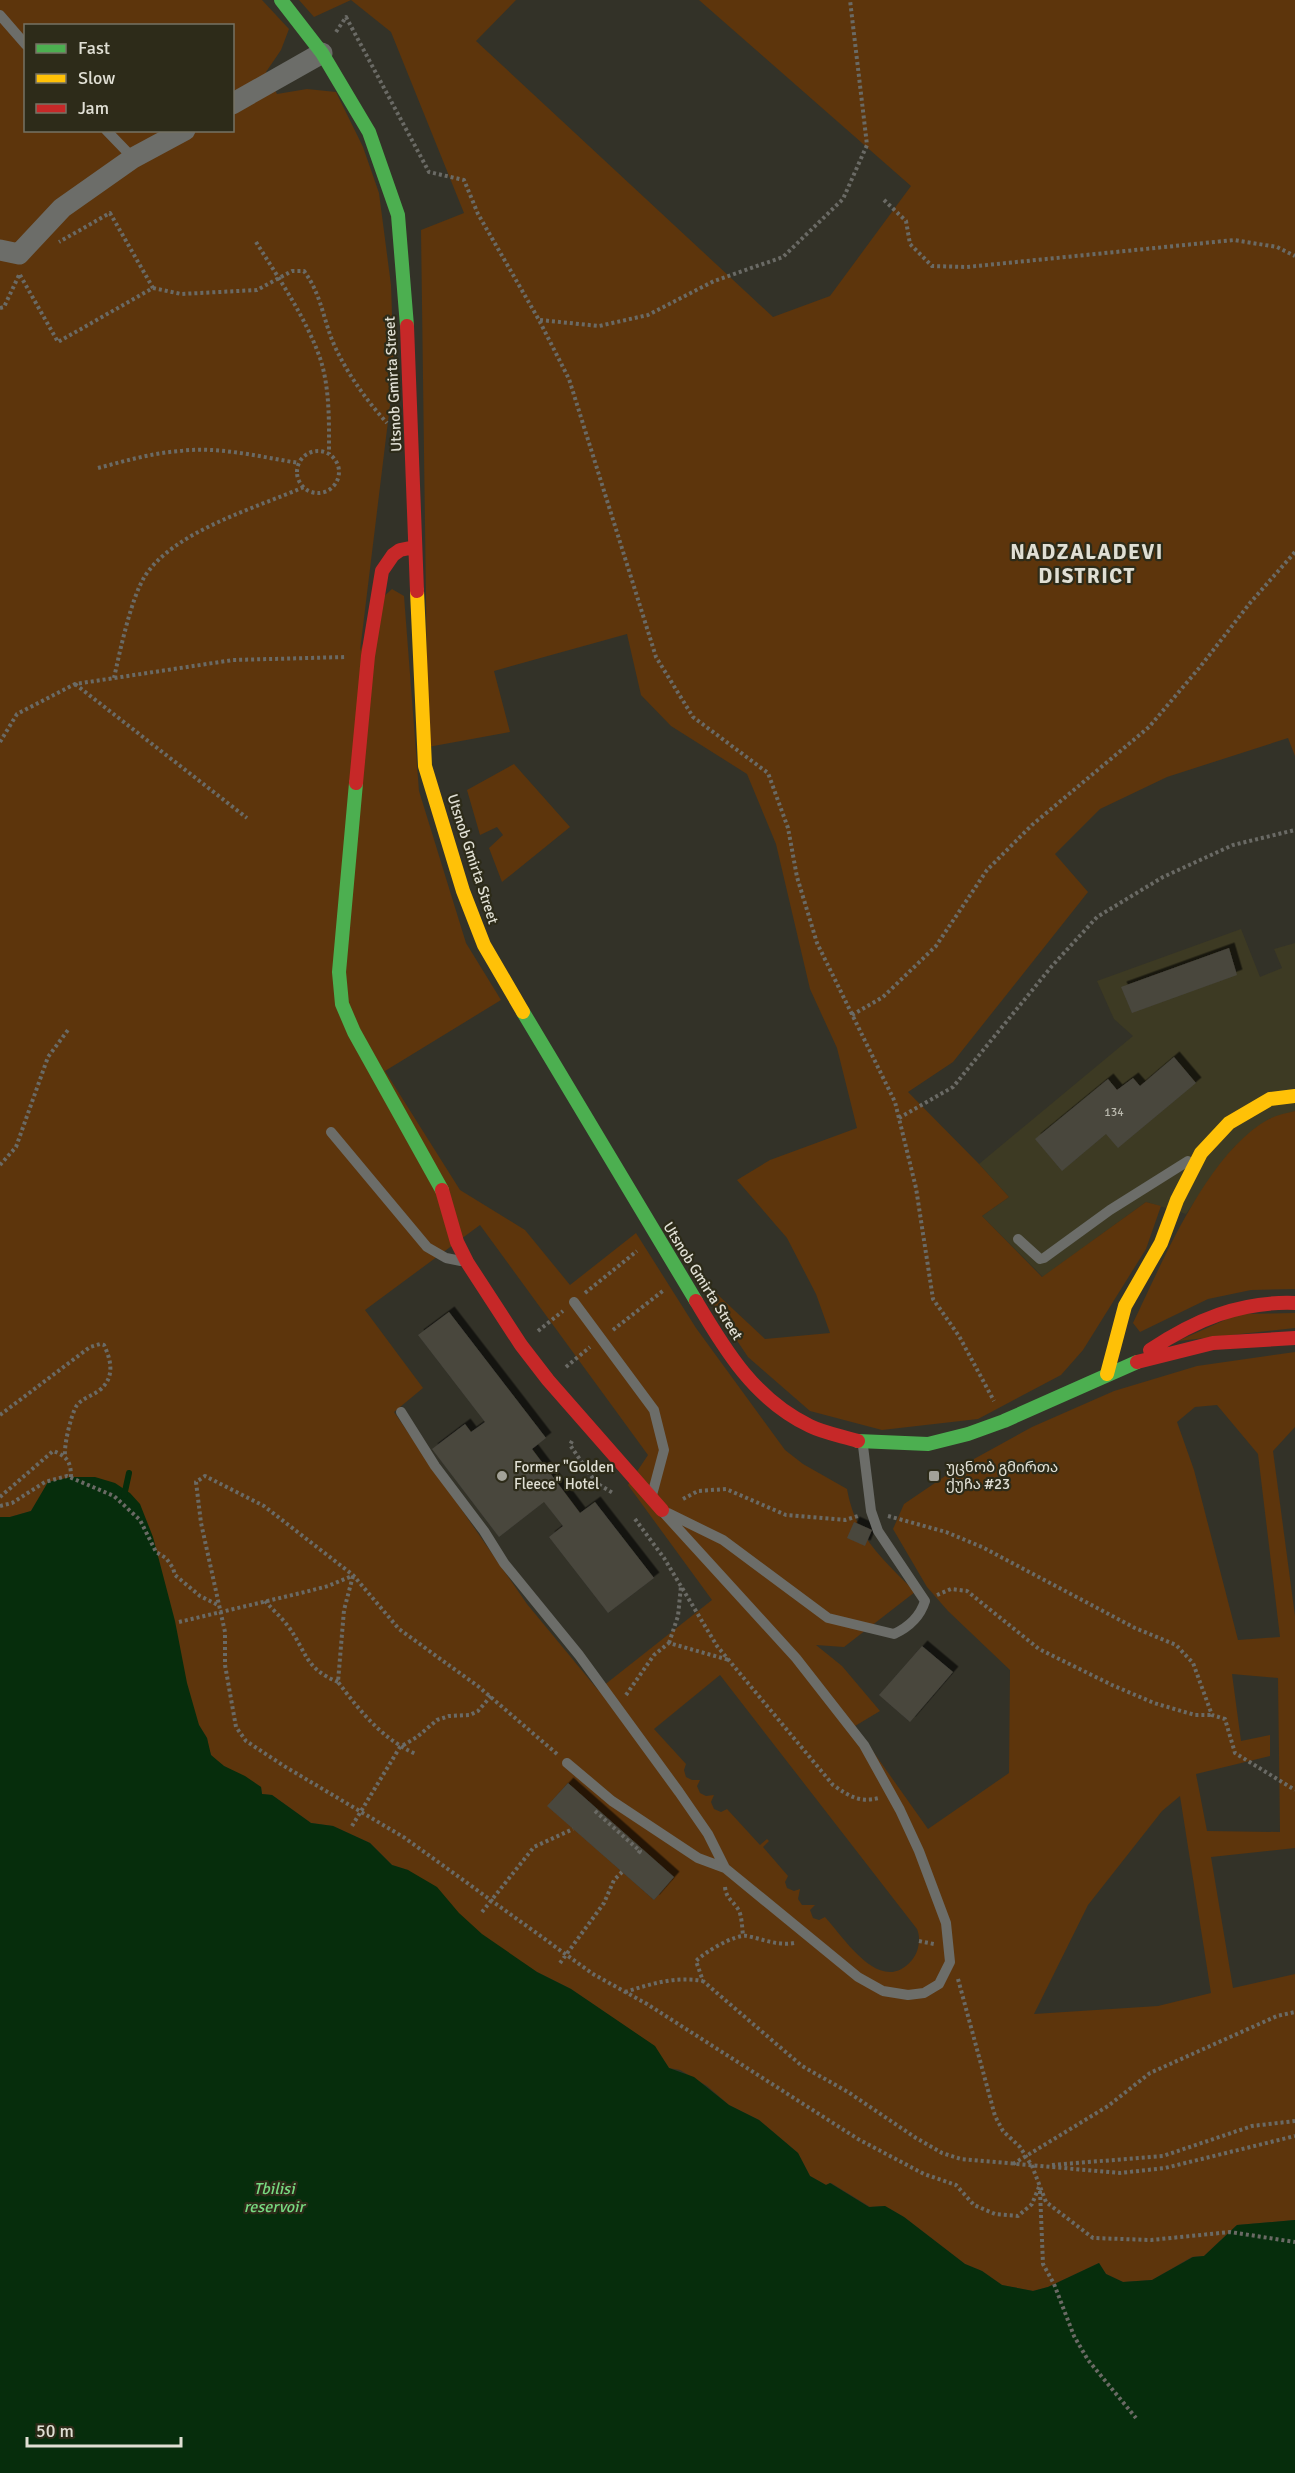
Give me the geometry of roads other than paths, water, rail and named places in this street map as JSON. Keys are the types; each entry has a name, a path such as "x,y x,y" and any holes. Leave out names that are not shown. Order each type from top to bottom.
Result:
{"main road":[{"name":"Utsnob Gmirta Street","path":"280,0 322,53 369,132 398,214 409,346 425,766 463,891 484,945 560,1077 716,1335 745,1377 776,1405 810,1426 863,1443 928,1444 968,1434 1004,1421 1130,1364 1213,1343 1295,1338"},
{"path":"416,547 400,550 393,555 382,571 368,656 339,972 342,1004 354,1032 441,1186 457,1242 467,1262 521,1345 548,1380 662,1510"},
{"path":"1107,1374 1125,1306 1161,1243 1178,1200 1201,1153 1229,1123 1270,1100 1295,1096"},
{"name":"Utsnob Gmirta Street","path":"1130,1364 1174,1333 1200,1319 1241,1305 1280,1301 1295,1303"}],"street":[{"path":"234,103 322,53"},
{"path":"13,260 62,208 133,158 181,132"}],"lane":[{"path":"0,15 24,43"},
{"path":"108,132 133,158"},
{"path":"331,1132 427,1247 446,1258 467,1262"},
{"path":"1018,1239 1040,1259 1049,1256 1110,1210 1201,1153"},
{"path":"574,1302 654,1410 664,1450 651,1498"},
{"path":"400,1412 435,1466 484,1531 504,1563 620,1709 708,1834 725,1868"},
{"path":"662,1510 723,1540 828,1618 894,1634 908,1627 922,1611 925,1601 878,1531 871,1511 863,1443"},
{"path":"567,1763 612,1801 698,1858 725,1868 858,1977 883,1991 908,1995 924,1992 939,1984 950,1962 946,1923 919,1851 864,1745 796,1658 662,1510"}],"water":[{"name":"Tbilisi reservoir","path":"71,1477 95,1477 115,1483 130,1493 140,1504 153,1537 175,1621 187,1683 199,1725 207,1738 211,1755 224,1766 261,1787 262,1794 272,1795 311,1823 333,1826 370,1843 392,1865 408,1870 437,1887 459,1913 482,1934 537,1972 571,1989 655,2046 669,2068 694,2077 729,2105 759,2120 798,2153 810,2176 826,2185 830,2183 869,2207 885,2206 904,2217 965,2264 982,2271 1002,2285 1033,2291 1048,2287 1099,2263 1106,2274 1123,2282 1152,2280 1193,2257 1204,2256 1237,2225 1295,2220 1295,2473 0,2473 0,1517 10,1517 31,1511 48,1482"}],"waterway":[{"path":"124,1496 129,1473"}],"place":[{"name":"Former \"Golden Fleece\" Hotel","path":"502,1476"},
{"name":"უცნობ გმირთა ქუჩა #23","path":"934,1476"}],"district":[{"name":"NADZALADEVI DISTRICT","path":"1087,564"}]}
